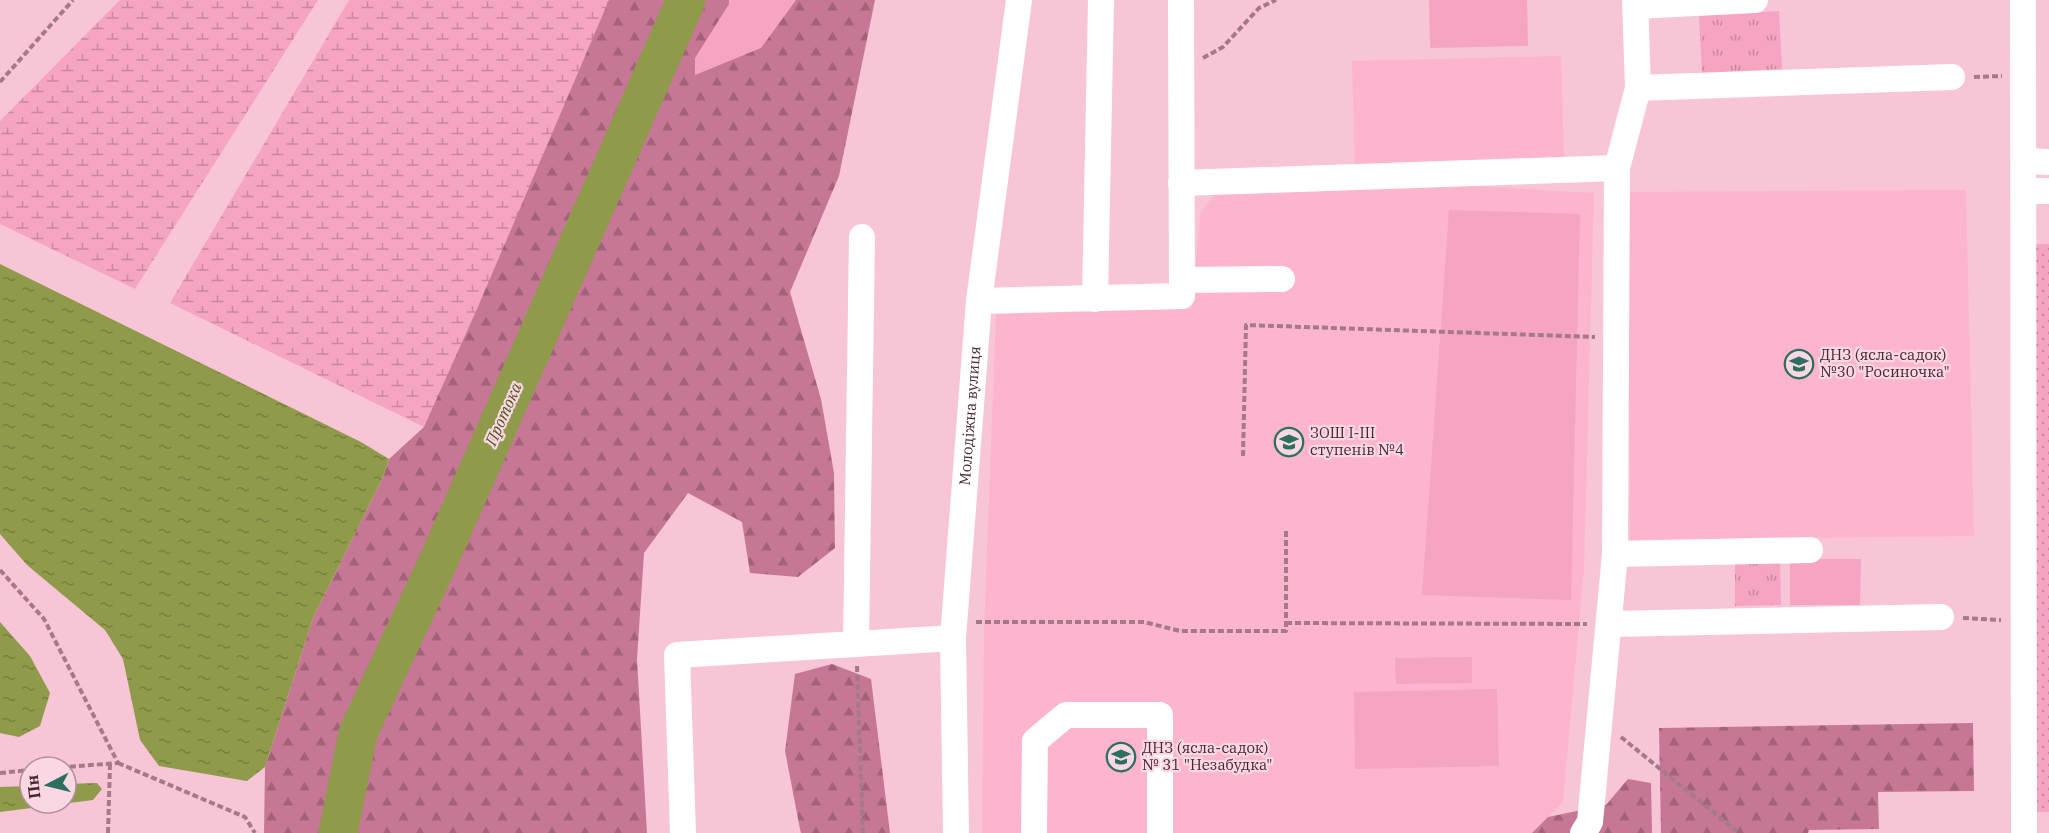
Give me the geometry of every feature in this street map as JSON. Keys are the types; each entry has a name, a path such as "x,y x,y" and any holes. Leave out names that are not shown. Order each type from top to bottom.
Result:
{"street":[{"name":"Молодіжна вулиця","path":"956,833 954,630 979,301 1019,0"},
{"path":"1095,299 1101,0"},
{"path":"979,301 1182,296 1181,0"},
{"path":"1584,833 1590,822 1615,554 1617,168 1638,88 1635,3 1755,0"},
{"path":"2023,0 2024,833"},
{"path":"1638,88 1952,77"},
{"path":"2024,161 2049,162"},
{"path":"1181,183 1617,168"},
{"path":"2024,190 2049,191"},
{"path":"856,644 862,237"},
{"path":"1182,280 1282,279"},
{"path":"1615,554 1810,550"},
{"path":"1608,624 1941,617"},
{"path":"683,833 677,655 856,644 954,630"},
{"path":"1034,833 1035,741 1066,715 1160,715 1160,833"}],"path":[{"path":"0,82 73,0"},
{"path":"1181,70 1223,47 1259,8 1276,0"},
{"path":"1952,77 2023,75"},
{"path":"1243,456 1246,325 1617,338"},
{"path":"954,630 1144,622 1180,631 1286,631 1286,529"},
{"path":"0,570 44,619 118,763"},
{"path":"1941,617 2023,621"},
{"path":"1286,623 1608,624"},
{"path":"856,644 863,833"},
{"path":"1600,718 1681,788 1739,833"},
{"path":"78,766 118,763 245,817 255,833"},
{"path":"108,833 110,764"},
{"path":"0,772 18,771"}],"shaded area":[{"path":"1561,56 1564,164 1355,170 1352,61"},
{"name":"ЗОШ І-ІІІ ступенів №4","path":"1474,186 1594,193 1584,569 1563,802 1532,833 982,833 984,631 996,314 1191,309 1201,212 1220,187"},
{"name":"ДНЗ (ясла-садок) №30 \"Росиночка\"","path":"1966,190 1974,536 1630,540 1628,192"}],"green space":[{"path":"120,0 318,0 135,289 0,224 0,121"},
{"path":"349,0 609,0 424,427 170,303"},
{"path":"483,0 875,0 839,176 790,292 821,399 834,473 835,548 798,577 750,573 742,522 688,493 644,553 637,659 647,833 264,833 265,767 313,618 383,477 389,459 424,427"},
{"path":"729,0 796,0 761,48 695,75 695,58 729,4"},
{"path":"1429,0 1527,0 1528,46 1430,48"},
{"path":"1779,11 1782,69 1702,73 1699,16"},
{"path":"1449,210 1580,214 1571,600 1422,595"},
{"path":"2032,244 2049,244 2049,812 2033,812"},
{"path":"1790,559 1861,559 1860,605 1790,605"},
{"path":"1780,560 1781,605 1735,606 1735,561"},
{"path":"1472,657 1472,683 1396,684 1395,658"},
{"path":"832,664 871,679 890,833 801,833 785,751 795,674"},
{"path":"1497,689 1499,766 1355,769 1354,692"},
{"path":"1973,723 1974,791 1878,792 1879,829 1809,830 1808,833 1661,833 1659,728"},
{"path":"1628,779 1651,783 1652,833 1532,833 1548,817 1606,805"}],"water":[{"path":"0,264 361,442 389,459 383,477 313,618 265,767 247,781 159,766 140,740 123,659 105,630 27,565 0,534"},
{"path":"0,622 30,656 50,693 40,726 19,737 0,733"},
{"path":"97,783 102,789 93,800 78,802 78,784"},
{"path":"18,786 18,810 0,812 0,787"}],"waterway":[{"name":"Протока","path":"338,833 358,733 437,564 686,0"}],"place":[{"name":"ДНЗ (ясла-садок) №30 \"Росиночка\"","path":"1799,364"},
{"name":"ЗОШ І-ІІІ ступенів №4","path":"1289,442"},
{"name":"ДНЗ (ясла-садок) № 31 \"Незабудка\"","path":"1121,757"}]}
